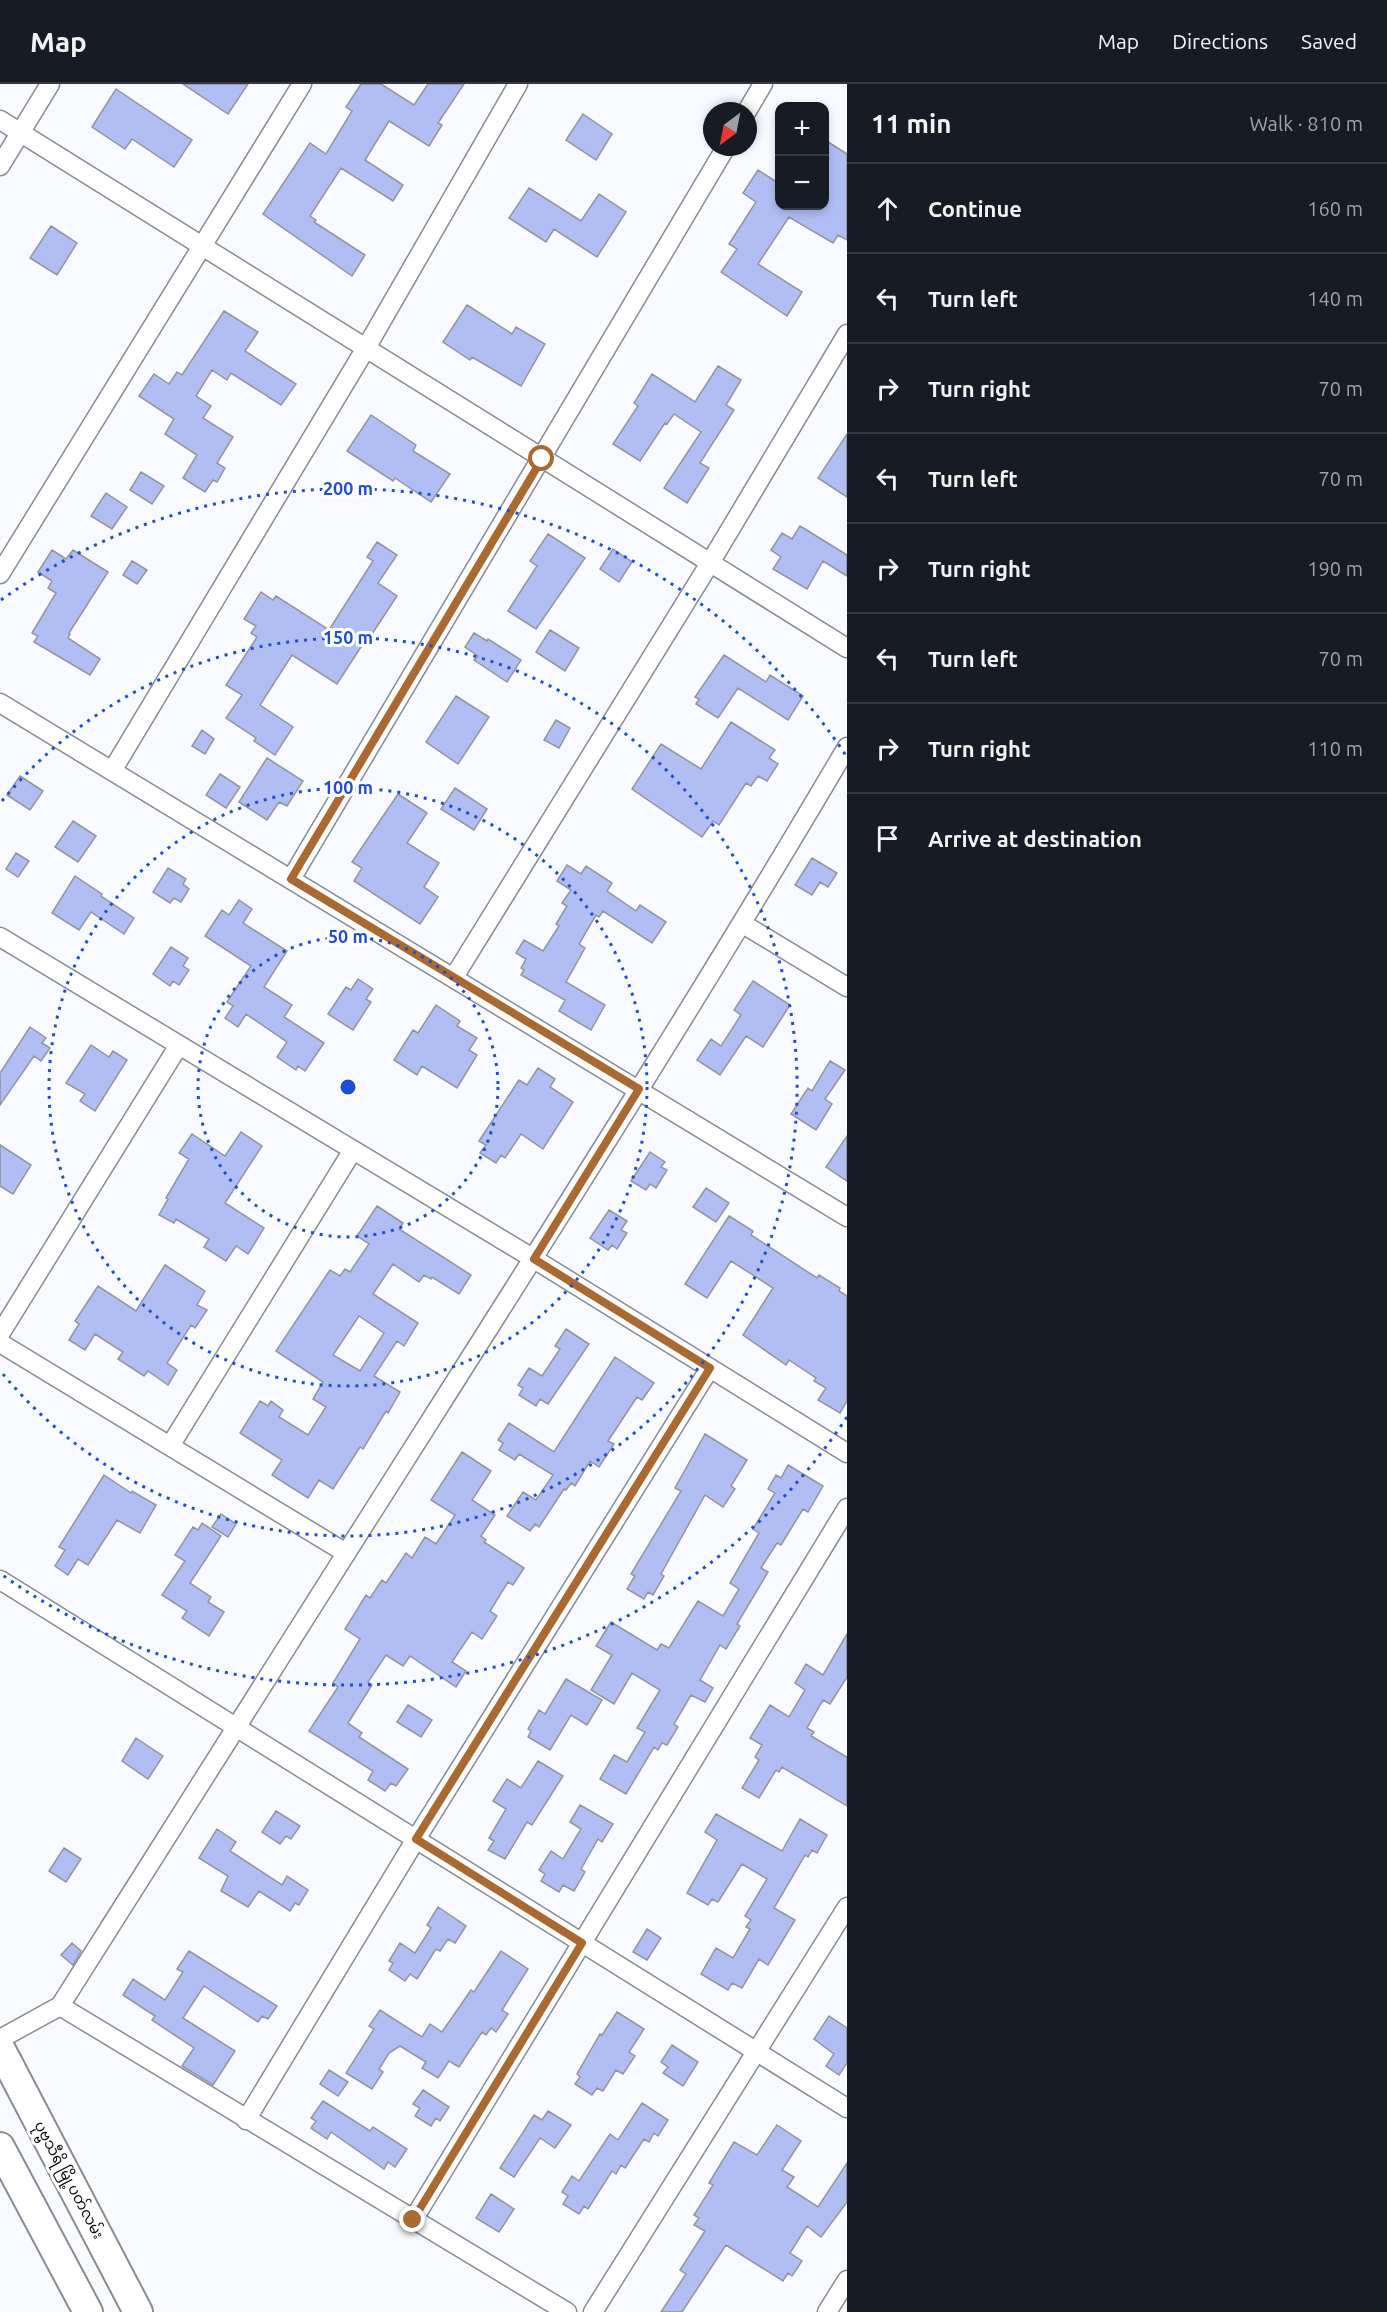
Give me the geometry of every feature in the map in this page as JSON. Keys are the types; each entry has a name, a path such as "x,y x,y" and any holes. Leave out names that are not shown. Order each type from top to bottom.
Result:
{"main road":[{"name":"ပုဗ္ဗသီရိ မြို့ပတ်လမ်း","path":"0,2048 138,2312"},
{"path":"0,2147 88,2312"}],"street":[{"path":"0,166 50,84"},
{"path":"0,574 302,84"},
{"path":"112,771 366,348 518,84"},
{"path":"752,102 763,84"},
{"path":"0,120 847,648"},
{"path":"291,879 721,156"},
{"path":"454,977 710,563 847,334"},
{"path":"0,703 847,1217"},
{"path":"0,2038 60,2006 534,1259 743,924 847,747"},
{"path":"743,924 847,987"},
{"path":"1,940 534,1259 847,1453"},
{"path":"0,1334 179,1045"},
{"path":"170,1446 353,1150"},
{"path":"0,1343 346,1553"},
{"path":"246,2120 416,1839 710,1368"},
{"path":"413,2220 847,1508"},
{"path":"0,1580 847,2108"},
{"path":"593,2312 847,1907"},
{"path":"60,2006 567,2312"},
{"path":"827,2312 847,2280"}],"building":[{"path":"183,84 248,84 228,114"},
{"path":"361,84 381,84 414,105 428,84 464,84 438,123 442,125 429,146 389,121 365,160 403,185 393,201 341,168 310,216 316,220 314,222 365,255 352,276 263,214 310,143 326,154 352,111 346,107"},
{"path":"116,89 192,140 174,167 132,139 125,149 92,127"},
{"path":"583,114 612,134 596,160 566,140"},
{"path":"829,143 847,154 847,240 838,235 833,243 789,217 758,264 802,292 787,316 721,272 737,249 729,244 756,202 743,193 758,170 775,181 775,210 829,210"},
{"path":"529,188 581,221 599,194 626,212 597,257 554,229 546,242 509,218"},
{"path":"51,226 77,243 57,275 30,258"},
{"path":"467,305 512,334 516,327 545,344 521,386 472,357 470,360 443,342"},
{"path":"224,311 258,332 245,351 296,384 281,405 231,373 227,380 212,370 196,396 211,406 203,418 233,437 217,463 225,468 217,482 213,480 205,492 183,478 197,455 165,434 174,419 139,396 154,374 169,384 177,372 182,375"},
{"path":"718,366 741,380 726,405 734,410 700,463 709,468 687,503 664,488 701,432 674,414 667,424 665,423 640,461 613,444 638,406 634,403 652,374 695,402"},
{"path":"371,415 416,445 413,451 450,474 431,502 395,478 393,481 347,451"},
{"path":"847,434 847,497 818,478"},
{"path":"141,472 164,486 152,504 130,490"},
{"path":"106,493 127,507 112,529 91,516"},
{"path":"800,526 847,555 847,576 823,561 807,589 773,569 781,557 771,550 782,533 792,539"},
{"path":"548,534 585,558 536,629 508,611 537,566 530,561"},
{"path":"377,542 397,555 378,583 397,596 337,684 292,655 260,705 293,727 275,755 254,741 256,738 226,718 242,695 226,685 257,637 251,633 256,626 244,619 261,592 273,600 276,596 329,630 373,561 367,557"},
{"path":"613,549 632,562 619,582 600,569"},
{"path":"52,550 66,559 73,550 108,572 68,638 100,659 90,675 34,642 38,636 32,633 56,593 48,588 52,581 38,572"},
{"path":"132,561 147,570 137,584 123,575"},
{"path":"550,630 579,648 565,671 536,652"},
{"path":"474,633 521,660 507,682 474,660 478,656 465,647"},
{"path":"724,655 766,682 770,675 803,696 788,720 738,688 718,718 696,704 699,699 695,697"},
{"path":"456,696 489,717 458,764 426,742"},
{"path":"556,720 570,728 559,748 544,740"},
{"path":"731,722 775,750 769,758 778,764 767,781 758,776 751,786 746,783 719,825 713,821 702,837 632,789 661,744 701,769"},
{"path":"202,730 214,739 205,754 192,746"},
{"path":"267,758 303,781 287,806 279,802 267,820 239,802"},
{"path":"220,774 240,787 226,808 206,795"},
{"path":"20,776 43,791 30,810 7,795"},
{"path":"455,788 487,809 474,830 441,809"},
{"path":"398,794 427,813 407,843 439,863 424,887 438,897 420,924 354,881 362,868 352,862"},
{"path":"73,821 96,836 78,862 55,847"},
{"path":"16,853 29,861 18,877 6,869"},
{"path":"812,858 837,873 828,887 820,882 812,895 795,885"},
{"path":"567,865 581,874 586,866 612,883 607,891 636,911 640,905 666,922 652,943 603,911 599,917 596,915 579,944 585,948 566,982 605,1005 591,1030 559,1011 565,1000 521,975 524,970 521,968 526,959 516,953 524,940 543,951 559,926 556,924 567,906 562,903 571,890 557,881"},
{"path":"168,868 186,879 183,884 189,889 181,902 174,898 170,903 153,892"},
{"path":"75,876 134,918 124,934 91,912 79,930 52,913"},
{"path":"239,900 252,909 243,923 287,951 264,987 292,1005 284,1017 324,1043 305,1071 298,1066 296,1070 277,1057 287,1042 246,1014 238,1027 225,1018 233,1006 227,1002 251,966 205,936 222,910 229,915"},
{"path":"171,947 188,958 183,966 189,970 179,985 173,981 170,986 153,974"},
{"path":"358,979 373,989 366,999 371,1002 353,1030 328,1014 346,987 351,990"},
{"path":"753,981 790,1005 763,1047 746,1036 720,1075 697,1060 711,1039 721,1046 741,1015 734,1010"},
{"path":"436,1005 460,1021 457,1026 477,1038 469,1050 477,1055 457,1088 422,1066 417,1075 394,1060 413,1030 418,1033"},
{"path":"30,1027 46,1038 42,1043 50,1048 41,1061 34,1056 0,1105 0,1073"},
{"path":"91,1045 109,1057 113,1051 127,1060 95,1111 80,1101 85,1094 66,1083"},
{"path":"830,1061 845,1070 825,1099 832,1104 816,1130 791,1114 808,1088 812,1091"},
{"path":"538,1068 555,1079 550,1087 573,1102 543,1149 521,1134 505,1158 501,1155 496,1163 480,1153 486,1145 479,1141 519,1080 527,1085"},
{"path":"241,1132 262,1146 225,1203 264,1228 248,1254 236,1246 226,1261 204,1247 209,1239 176,1219 174,1223 159,1215 168,1199 166,1198 189,1159 179,1153 192,1134 225,1156"},
{"path":"847,1136 847,1181 826,1167"},
{"path":"0,1145 31,1165 13,1194 0,1186"},
{"path":"650,1152 665,1162 661,1167 667,1170 656,1188 650,1184 646,1190 631,1181"},
{"path":"706,1188 729,1203 716,1222 693,1207"},
{"path":"377,1206 403,1223 399,1229 471,1275 459,1294 432,1277 431,1279 424,1275 419,1282 393,1264 373,1294 418,1323 404,1346 397,1341 374,1376 400,1392 388,1413 386,1411 363,1449 360,1447 333,1489 319,1480 308,1498 272,1475 282,1460 240,1433 260,1401 268,1406 271,1401 283,1410 279,1417 308,1435 326,1407 313,1399 323,1382 276,1351 330,1270 340,1276 345,1269 350,1272 369,1244 357,1236","holes":["359,1316 384,1333 360,1371 333,1355"]},
{"path":"609,1210 627,1221 621,1230 627,1233 617,1249 612,1245 608,1250 590,1238"},
{"path":"729,1216 753,1231 751,1235 817,1278 819,1275 840,1288 839,1291 847,1296 847,1401 840,1413 818,1400 826,1388 814,1381 816,1378 789,1360 786,1365 743,1335 773,1288 731,1261 707,1298 685,1284"},
{"path":"165,1265 205,1291 197,1305 207,1310 195,1328 191,1325 167,1363 177,1370 168,1385 148,1371 144,1376 118,1359 123,1352 95,1334 85,1350 69,1340 79,1324 75,1321 98,1286 136,1311"},
{"path":"566,1329 589,1344 548,1404 540,1399 536,1406 519,1395 523,1388 518,1385 529,1368 542,1376 560,1349 555,1346"},
{"path":"615,1357 654,1383 642,1400 637,1397 608,1441 614,1444 599,1467 590,1461 575,1486 571,1483 566,1490 564,1489 539,1527 535,1524 530,1531 507,1516 523,1492 536,1500 553,1475 519,1454 515,1460 499,1450 503,1443 498,1440 509,1423 554,1452"},
{"path":"705,1434 747,1460 731,1486 735,1489 723,1507 705,1495 661,1574 664,1576 653,1595 648,1592 644,1599 627,1589 635,1576 631,1574 681,1491 675,1488"},
{"path":"462,1452 491,1471 472,1500 495,1515 481,1536 486,1540 484,1542 524,1568 513,1585 508,1582 490,1611 497,1616 482,1639 472,1632 452,1662 466,1671 456,1687 410,1656 403,1666 386,1655 368,1682 372,1685 348,1723 362,1733 359,1737 408,1769 396,1786 391,1783 385,1791 368,1780 373,1771 309,1731 338,1687 333,1683 360,1639 345,1629 366,1595 370,1598 382,1580 386,1583 406,1553 412,1558 425,1537 436,1544 455,1515 431,1500"},
{"path":"788,1465 823,1486 808,1512 803,1509 781,1545 777,1543 761,1568 768,1572 737,1624 740,1626 726,1649 720,1645 700,1680 713,1688 705,1702 691,1695 674,1724 678,1727 667,1745 662,1743 658,1750 654,1747 626,1794 600,1779 614,1755 627,1762 645,1732 637,1728 660,1690 632,1673 614,1704 591,1690 612,1655 596,1646 611,1622 657,1650 661,1644 669,1648 698,1601 723,1616 739,1589 730,1583 759,1533 753,1529 775,1493 768,1489 776,1475 781,1478"},
{"path":"104,1475 131,1493 132,1491 156,1505 140,1533 117,1520 88,1565 78,1559 68,1575 55,1566 65,1550 59,1547"},
{"path":"221,1514 236,1524 228,1537 212,1527"},
{"path":"202,1523 221,1536 190,1583 211,1597 208,1602 224,1612 209,1636 182,1618 187,1611 162,1595 185,1561 175,1555 193,1527 198,1530"},
{"path":"847,1634 847,1677 830,1704 823,1700 807,1728 814,1732 811,1736 847,1757 847,1806 782,1767 779,1772 776,1770 759,1798 742,1788 759,1760 755,1757 762,1745 750,1738 770,1705 789,1717 805,1690 795,1683 806,1664 823,1675"},
{"path":"566,1679 602,1700 587,1725 571,1715 550,1750 528,1737 531,1731 528,1729 539,1710 545,1714"},
{"path":"408,1705 432,1720 421,1737 397,1722"},
{"path":"136,1738 163,1756 148,1779 122,1761"},
{"path":"538,1761 563,1776 532,1825 527,1822 505,1859 488,1850 494,1841 489,1838 506,1809 493,1801 507,1779 521,1788"},
{"path":"580,1805 613,1824 602,1842 598,1839 581,1869 585,1872 574,1891 563,1885 559,1892 541,1881 545,1874 539,1870 551,1851 563,1859 581,1829 570,1822"},
{"path":"276,1811 300,1826 291,1839 286,1836 280,1844 262,1832"},
{"path":"716,1814 782,1851 800,1819 827,1835 817,1853 812,1850 808,1857 805,1855 774,1908 795,1920 768,1965 759,1959 742,1988 732,1983 728,1990 701,1974 716,1948 733,1958 750,1929 746,1927 751,1920 745,1916 767,1879 742,1864 718,1902 712,1899 708,1905 687,1893 717,1840 705,1832"},
{"path":"217,1829 236,1842 230,1851 282,1885 287,1876 308,1890 299,1905 295,1903 290,1911 259,1891 248,1907 221,1891 228,1876 199,1858"},
{"path":"64,1848 81,1859 66,1882 49,1871"},
{"path":"438,1907 466,1926 455,1943 448,1939 440,1951 436,1949 417,1979 410,1974 405,1981 389,1970 393,1963 389,1961 400,1943 415,1953 431,1928 427,1925"},
{"path":"647,1929 661,1938 647,1960 633,1952"},
{"path":"72,1943 81,1951 73,1965 61,1955"},
{"path":"189,1951 277,2006 268,2019 262,2016 258,2022 204,1986 183,2018 235,2051 213,2085 182,2066 194,2048 152,2020 155,2016 123,1995 133,1979 165,2000 183,1972 177,1969"},
{"path":"501,1951 528,1969 502,2010 508,2014 496,2032 491,2028 486,2035 482,2032 459,2067 449,2061 438,2078 422,2068 426,2062 400,2046 389,2053 379,2069 383,2072 372,2089 346,2073 374,2029 369,2026 380,2010 422,2037 430,2024 442,2032 471,1990 474,1992"},
{"path":"617,2012 644,2029 629,2052 635,2056 623,2074 616,2070 603,2091 597,2088 592,2095 575,2084 580,2077 577,2074 600,2034 602,2035"},
{"path":"829,2016 847,2028 847,2063 839,2075 826,2066 834,2054 814,2039"},
{"path":"672,2045 698,2062 683,2086 663,2073 668,2067 661,2062"},
{"path":"329,2070 348,2082 338,2096 320,2084"},
{"path":"423,2090 449,2107 440,2121 436,2118 431,2126 415,2116 420,2108 413,2104"},
{"path":"323,2101 370,2131 373,2127 407,2149 395,2167 388,2162 384,2169 331,2132 327,2139 311,2128 316,2121 311,2118"},
{"path":"642,2103 668,2120 658,2136 654,2133 649,2142 644,2139 625,2168 621,2165 616,2174 612,2171 588,2209 584,2206 579,2214 563,2204 568,2196 562,2192 572,2176 579,2181 610,2134 618,2140"},
{"path":"548,2111 571,2125 555,2148 540,2138 514,2177 500,2168 534,2115 542,2120"},
{"path":"777,2125 801,2141 782,2170 794,2177 787,2187 818,2207 847,2163 847,2202 821,2237 807,2226 790,2253 802,2261 792,2276 788,2273 783,2281 726,2245 682,2312 661,2312 686,2274 680,2270 705,2231 694,2225 699,2218 694,2215 713,2185 709,2183 734,2142 757,2155"},
{"path":"491,2194 514,2209 499,2232 476,2218"}],"route":[{"path":"413,2220 582,1943 416,1839 710,1368 534,1259 639,1089 291,879 542,459"}]}
